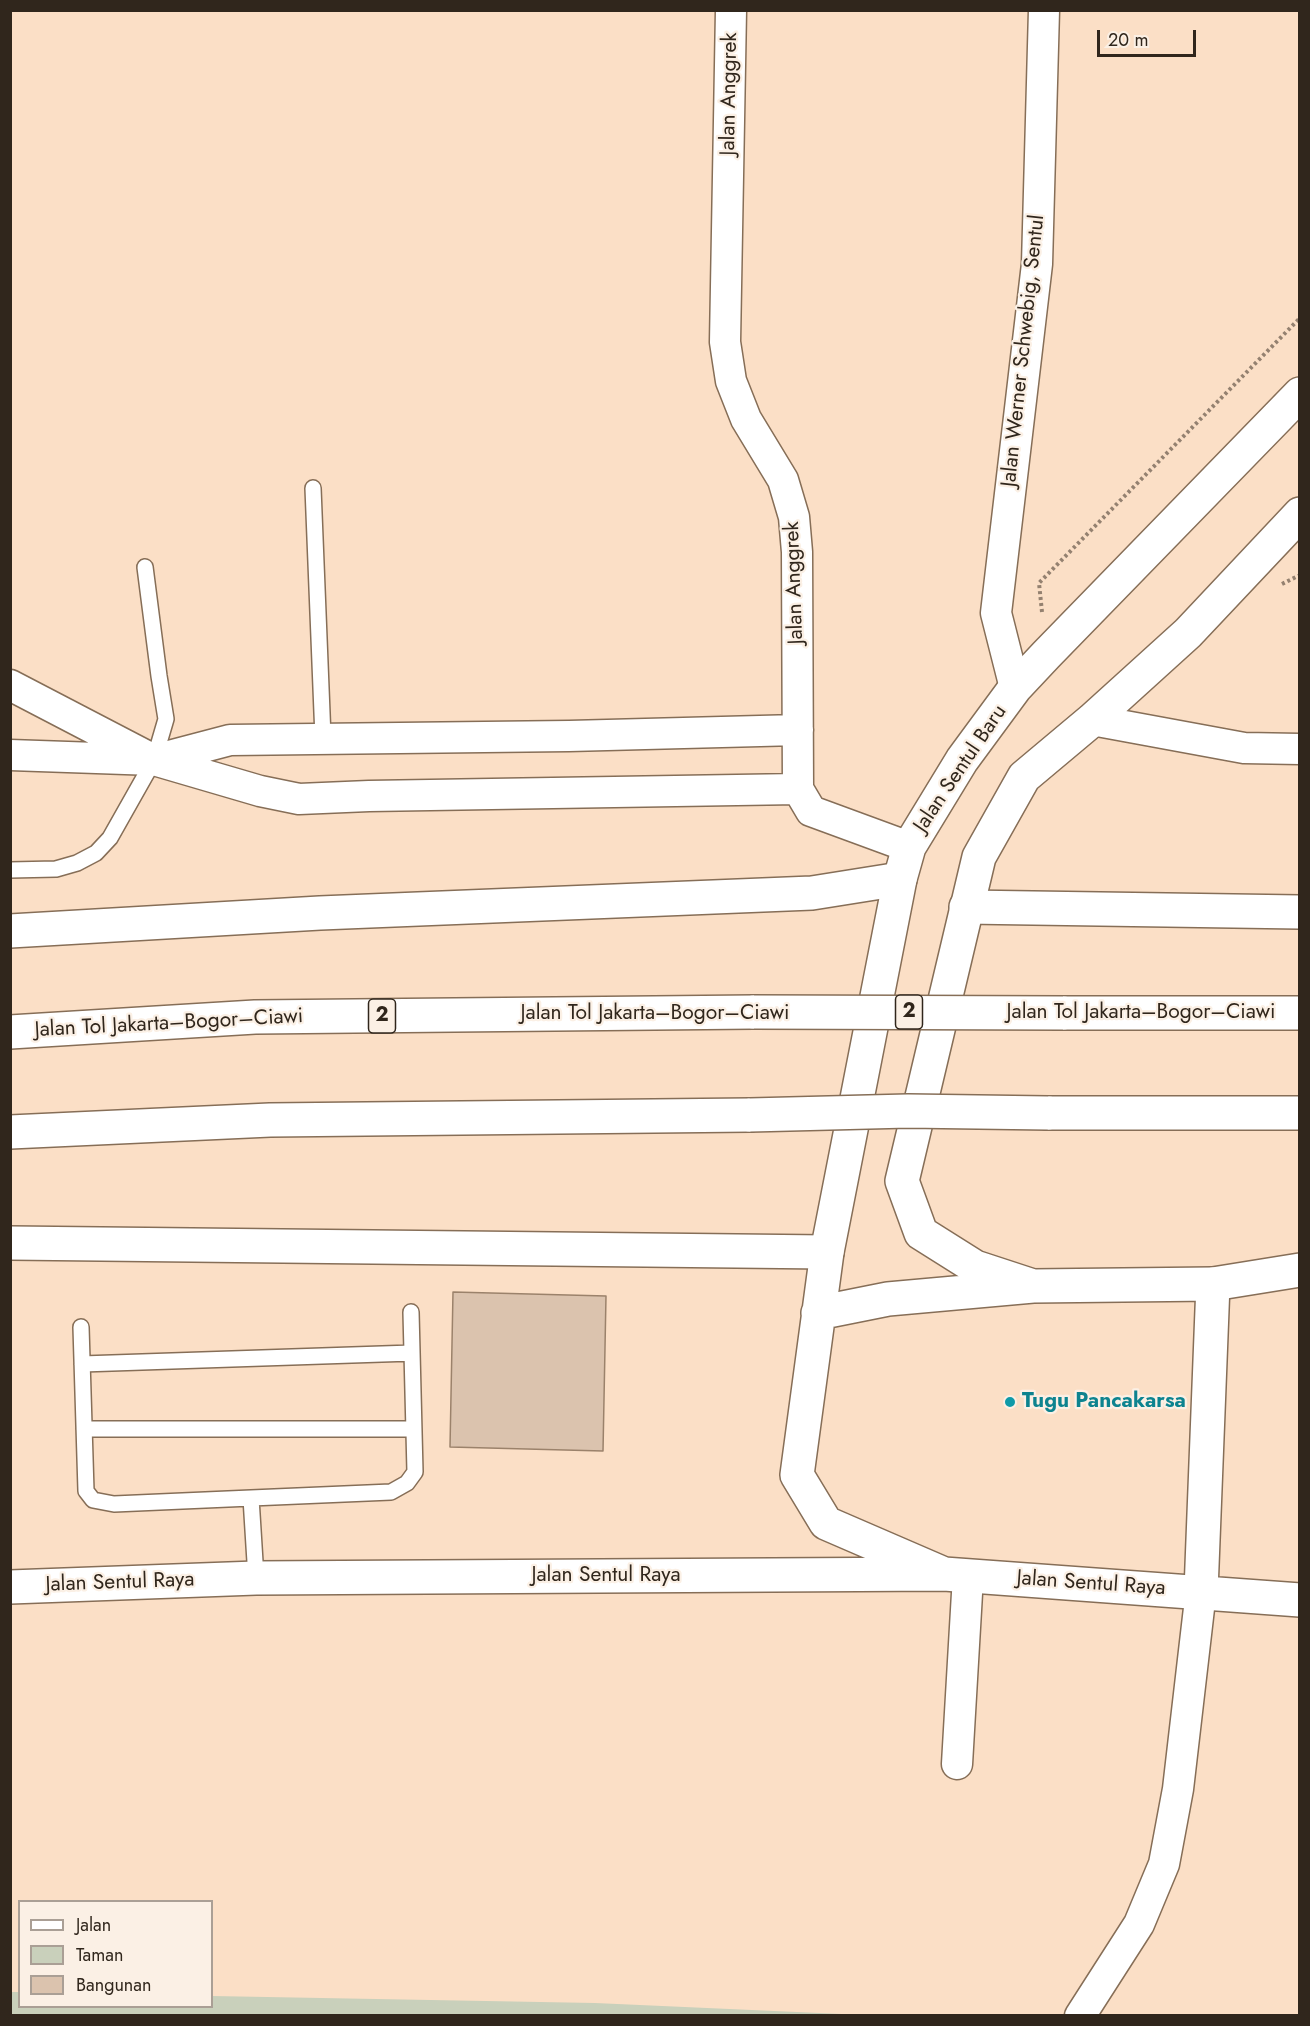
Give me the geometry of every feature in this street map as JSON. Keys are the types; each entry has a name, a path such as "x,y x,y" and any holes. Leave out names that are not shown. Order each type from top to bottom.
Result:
{"main road":[{"name":"Jalan Sentul Baru","path":"956,1575 826,1523 797,1475 827,1252 900,879 909,847 962,760 1016,688 1299,394"},
{"path":"1033,1286 975,1267 921,1233 902,1181 979,857 1024,777 1092,720 1188,633 1299,514"},
{"path":"10,931 320,913 812,893 900,879"},
{"path":"966,907 1299,912"},
{"name":"Jalan Tol Jakarta–Bogor–Ciawi","path":"10,1032 255,1017 754,1012 1299,1013"},
{"path":"10,1132 270,1120 908,1111 1299,1113"},
{"path":"10,1243 827,1252"},
{"path":"818,1313 888,1299 1033,1286 1213,1284 1299,1270"},
{"path":"1201,1591 1213,1284"},
{"name":"Jalan Sentul Raya","path":"10,1587 256,1578 956,1575 1299,1599"}],"street":[{"name":"Jalan Anggrek","path":"731,10 725,342 731,381 746,419 783,480 794,517 797,552 798,789"},
{"name":"Jalan Werner Schwebig, Sentul","path":"1016,688 996,613 1037,264 1044,10"},
{"path":"10,685 154,760 260,791 299,799 798,789 812,812 909,847"},
{"path":"1092,720 1244,748 1299,748"},
{"path":"10,755 154,760 230,740 569,736 798,730"},
{"path":"956,1575 957,1764"},
{"path":"1080,2016 1139,1924 1164,1864 1178,1789 1201,1591"}],"lane":[{"path":"313,488 323,738"},
{"path":"10,870 56,868 77,863 96,852 110,838 154,760 166,719 145,567"},
{"path":"81,1327 86,1491 93,1500 114,1504 391,1492 406,1483 415,1472 411,1312"},
{"path":"82,1364 412,1353"},
{"path":"84,1429 414,1429"},
{"path":"251,1498 256,1578"}],"path":[{"path":"1046,655 1039,583 1299,318"}],"green space":[{"path":"11,1992 18,1992 18,2008 213,2008 213,1996 595,2003 864,2015 11,2016"}],"building":[{"path":"453,1292 606,1296 603,1451 450,1447"}],"place":[{"name":"Tugu Pancakarsa","path":"1010,1402"}]}
